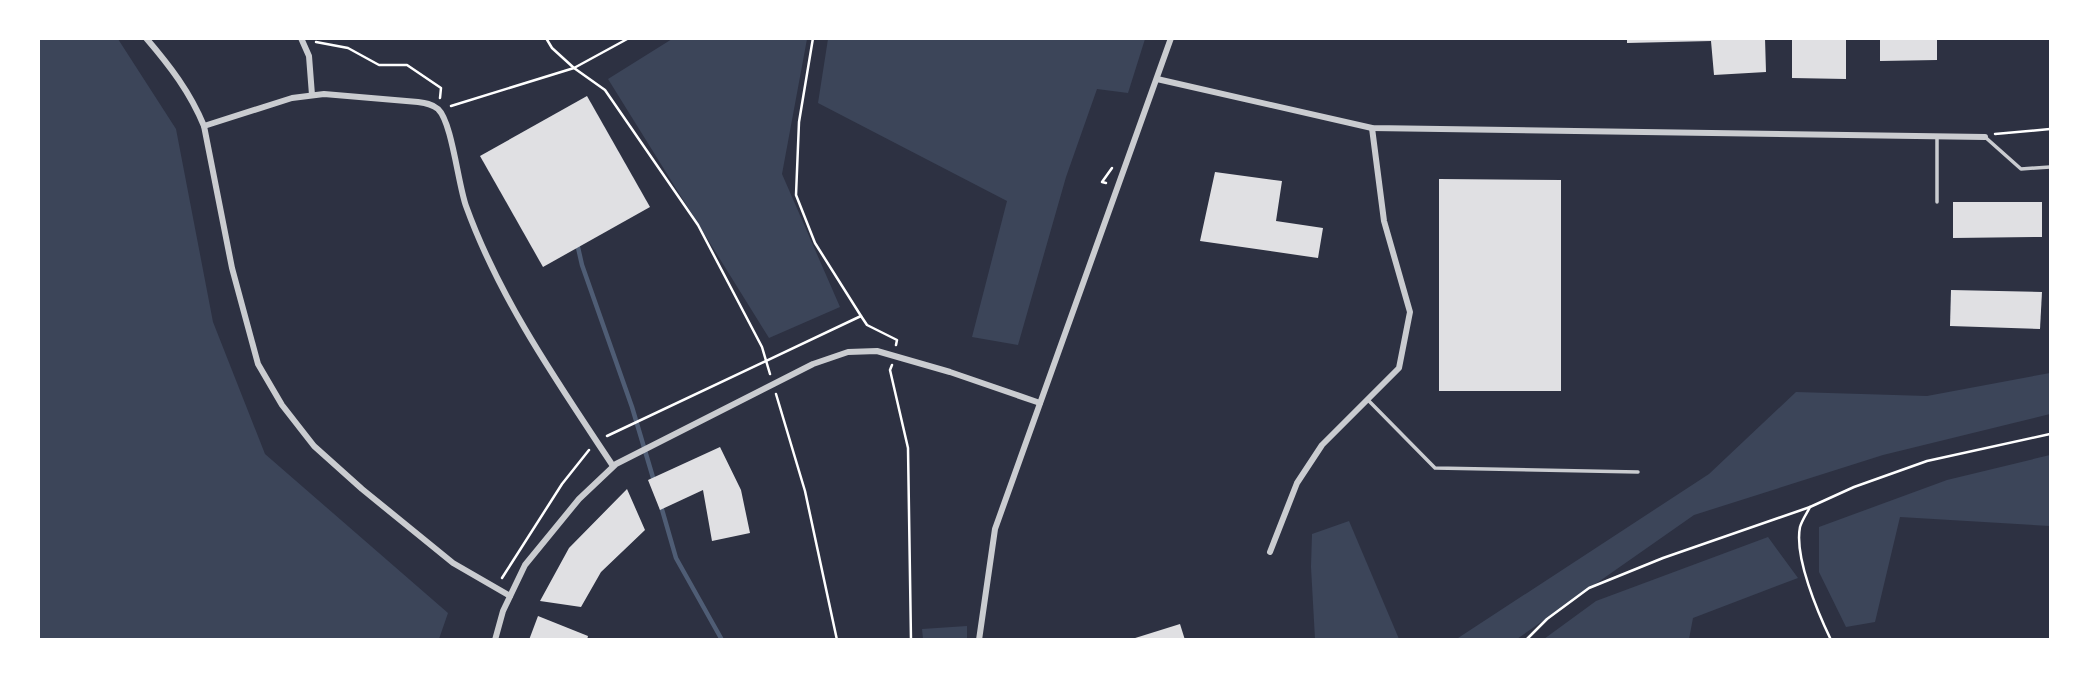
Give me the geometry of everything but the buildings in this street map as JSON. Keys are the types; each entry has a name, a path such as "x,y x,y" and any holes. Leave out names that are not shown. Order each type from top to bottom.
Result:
{"street":[{"path":"146,38 177,75 195,104 204,126 232,268 258,364 282,405 314,446 362,489 453,563 510,596"},
{"path":"979,639 995,529 1171,38"},
{"path":"301,39 309,56 312,95"},
{"path":"1157,79 1372,128 1985,137"},
{"path":"204,126 292,98 324,93 418,102 431,104 439,110 448,134 464,203 491,268 515,314 613,467"},
{"path":"1270,552 1297,483 1322,445 1399,368 1410,312 1384,221 1372,128"},
{"path":"495,639 503,611 524,565 579,499 613,467 813,365 848,352 877,351 1040,403"}],"lane":[{"path":"1937,137 1937,202"},
{"path":"1985,137 2021,169 2050,167"},
{"path":"1368,400 1436,468 1638,471"}],"path":[{"path":"546,38 552,48 574,68 605,90 698,225 762,347 805,491 837,639"},
{"path":"301,39 348,48 379,65 407,65 441,88 439,110 574,68 629,38"},
{"path":"813,38 799,122 796,195 815,243 860,316 867,325 897,340 890,370 908,448 911,639"},
{"path":"1985,137 2000,132 2050,129"},
{"path":"1526,639 1547,619 1588,588 1663,558 1810,507 1854,487 1927,461 2050,434"},
{"path":"1810,507 1800,527 1802,561 1816,610 1831,639"}],"shaded area":[{"path":"38,39 118,39 176,129 213,322 265,454 448,613 439,639 39,639"},
{"path":"672,39 807,39 782,174 840,307 769,338 608,79"},
{"path":"828,39 1145,39 1128,93 1097,89 1066,177 1018,345 972,337 1007,201 818,103"},
{"path":"2050,373 2050,414 1883,455 1694,515 1517,639 1455,640 1709,474 1796,392 1927,396"},
{"path":"2050,455 2050,526 1900,517 1875,622 1846,627 1819,572 1819,527 1947,480"},
{"path":"1349,521 1399,639 1315,639 1312,534"},
{"path":"1768,537 1798,578 1693,618 1689,639 1544,639 1596,601"},
{"path":"967,626 967,639 923,639 922,629"}],"waterway":[{"path":"577,243 654,481"},
{"path":"661,506 676,558 722,640"}]}
